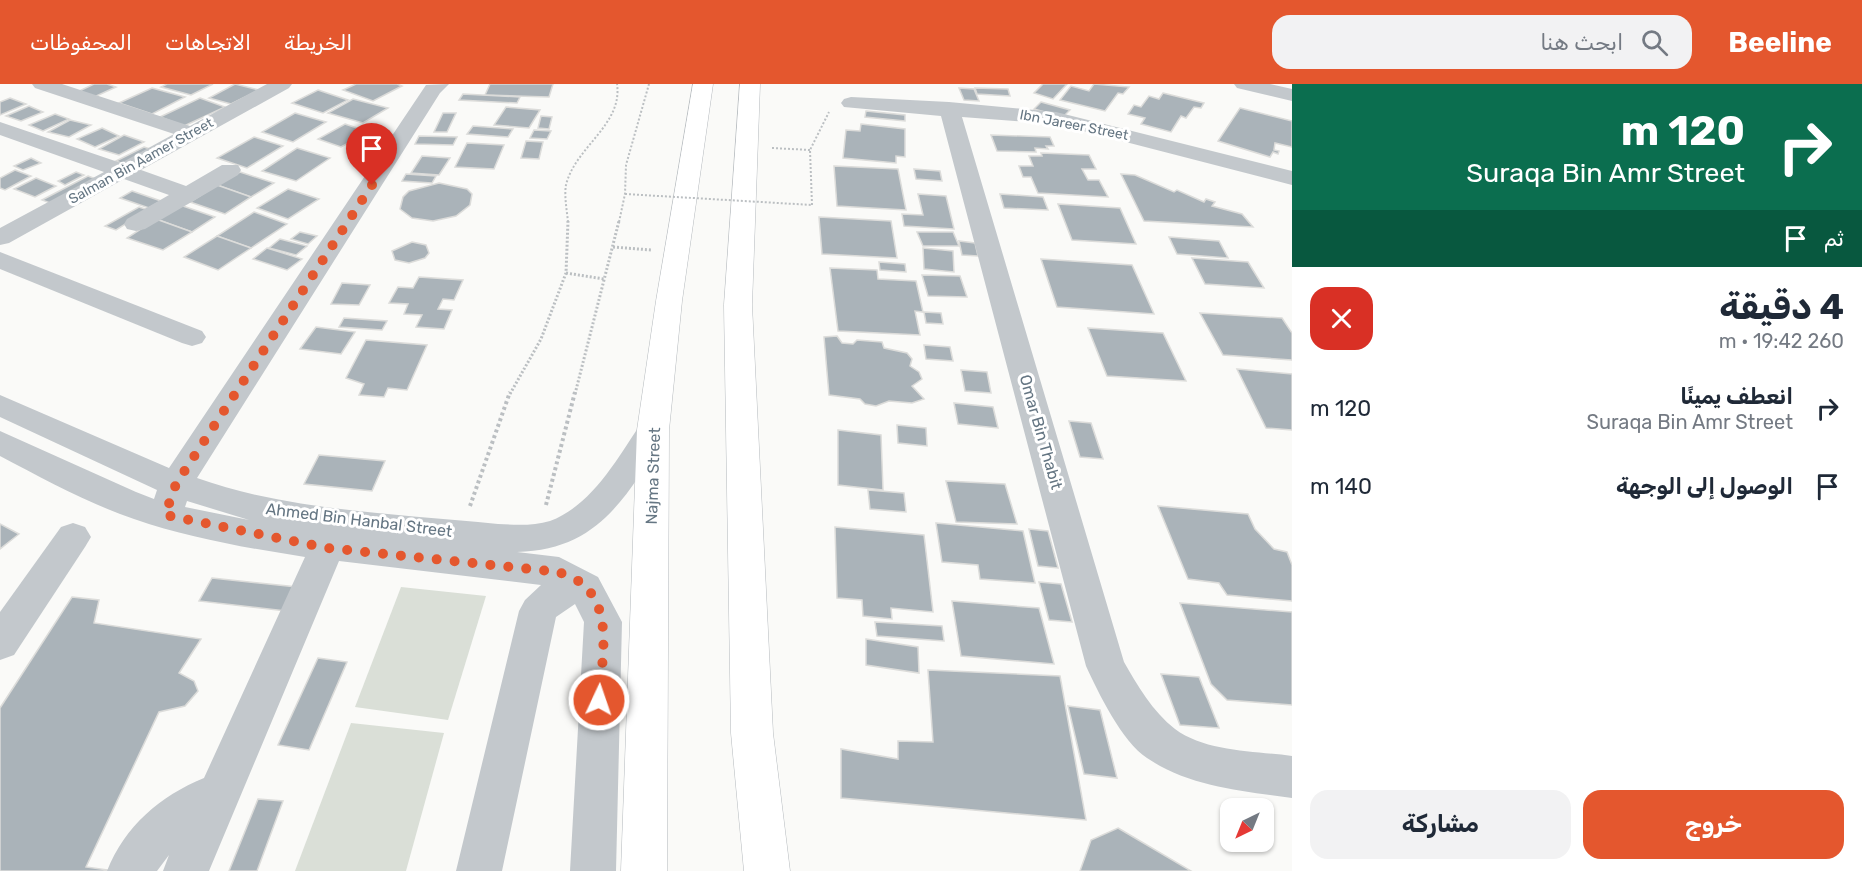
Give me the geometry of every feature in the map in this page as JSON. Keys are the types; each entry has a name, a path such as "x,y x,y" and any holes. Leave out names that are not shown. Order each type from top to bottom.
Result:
{"main road":[{"name":"Najma Street","path":"644,871 653,430 677,251 703,84"},
{"path":"750,84 738,317 752,733 767,871"}],"street":[{"path":"42,84 192,133"},
{"name":"Salman Bin Aamer Street","path":"0,238 282,84"},
{"path":"171,500 433,89 439,84"},
{"path":"1244,84 1280,90"},
{"name":"Ibn Jareer Street","path":"851,103 1022,114 1089,125 1292,178"},
{"path":"949,108 1107,666 1126,704 1160,742 1208,765 1292,777"},
{"path":"0,128 188,194"},
{"path":"136,224 230,170"},
{"path":"0,260 192,337"},
{"name":"Ahmed Bin Hanbal Street","path":"0,405 171,500 327,548 559,572 585,588 596,600 603,622 593,871"},
{"name":"Ahmed Bin Hanbal Street","path":"0,442 99,491 171,500 232,503 308,517 462,532 503,539 560,532 583,518 603,502 653,430"},
{"path":"0,643 73,537"},
{"path":"186,871 327,548"},
{"path":"479,871 538,612 553,596 574,588 585,588"},
{"path":"130,871 155,835 173,819 191,805 220,793"}],"path":[{"path":"462,532 512,387 541,339 566,273 568,223 566,186 577,160 604,128 619,98 617,84"},
{"path":"538,536 613,247 625,194 626,165 649,84"},
{"path":"625,194 812,206 810,150 832,105 851,103"},
{"path":"747,146 810,150"},
{"path":"613,247 677,251"},
{"path":"566,273 604,279"}],"shaded area":[{"path":"401,587 486,596 448,720 355,707"},
{"path":"351,723 444,733 406,871 295,871"}],"building":[{"path":"94,84 116,87 92,98 75,93"},
{"path":"167,84 213,84 191,95 161,87"},
{"path":"235,84 259,90 231,104 209,98"},
{"path":"356,84 402,86 373,101 343,90"},
{"path":"490,84 553,84 549,97 485,95"},
{"path":"1043,84 1067,84 1053,99 1034,93"},
{"path":"1094,84 1129,87 1123,94 1118,93 1105,111 1060,100 1071,86 1089,91"},
{"path":"152,88 185,97 152,114 119,103"},
{"path":"959,88 974,89 979,101 964,100"},
{"path":"975,88 1008,89 1010,96 977,94"},
{"path":"318,90 348,100 323,113 292,103"},
{"path":"1163,93 1204,103 1201,108 1194,107 1186,118 1181,116 1171,132 1141,124 1145,118 1128,114 1134,105 1141,107 1149,96 1159,99"},
{"path":"463,94 520,97 517,103 459,100"},
{"path":"10,98 26,104 0,115 0,102"},
{"path":"200,98 225,107 184,126 160,117"},
{"path":"353,99 388,108 363,123 328,113"},
{"path":"1041,102 1070,110 1063,117 1034,109"},
{"path":"29,106 43,112 21,121 6,116"},
{"path":"506,107 540,110 529,128 494,125"},
{"path":"1240,108 1292,121 1292,147 1275,143 1274,150 1279,151 1278,154 1273,152 1270,157 1218,141"},
{"path":"866,111 905,115 905,121 865,117"},
{"path":"295,113 326,122 293,142 262,132"},
{"path":"443,113 456,113 447,132 434,132"},
{"path":"55,114 69,119 43,131 29,125"},
{"path":"541,116 552,117 549,129 538,128"},
{"path":"70,120 91,125 69,137 48,132"},
{"path":"345,124 369,132 341,147 318,139"},
{"path":"861,124 905,129 905,157 896,156 896,163 843,158 846,130 860,131"},
{"path":"473,126 513,129 508,137 467,134"},
{"path":"102,128 119,136 95,147 77,139"},
{"path":"534,130 551,131 547,139 530,138"},
{"path":"124,135 144,142 119,155 99,149"},
{"path":"991,135 1050,137 1054,146 1046,146 1048,149 1035,148 1036,152 997,151"},
{"path":"419,136 457,137 453,145 415,144"},
{"path":"254,137 283,146 247,168 217,158"},
{"path":"526,141 543,142 539,159 521,158"},
{"path":"467,143 504,145 494,169 455,167"},
{"path":"144,147 153,150 125,165 116,161"},
{"path":"297,148 330,158 296,181 262,171"},
{"path":"1041,153 1089,155 1096,169 1082,169 1088,180 1099,180 1108,197 1038,193 1031,177 1023,177 1019,166 1033,166 1029,156 1042,156"},
{"path":"422,156 450,158 439,175 411,173"},
{"path":"31,158 41,163 23,170 14,166"},
{"path":"834,166 898,169 906,210 837,206"},
{"path":"914,169 940,171 942,181 916,179"},
{"path":"15,170 31,176 5,190 0,188 0,178"},
{"path":"76,172 84,175 65,185 58,181"},
{"path":"240,172 274,183 251,197 217,185"},
{"path":"406,174 436,176 432,183 402,181"},
{"path":"1121,174 1135,175 1204,202 1206,199 1215,202 1212,206 1242,214 1253,227 1144,221"},
{"path":"88,176 96,179 50,203 42,200"},
{"path":"36,178 56,186 35,197 14,189"},
{"path":"439,183 467,189 472,194 470,205 456,216 433,221 412,218 400,209 403,197 409,191"},
{"path":"217,185 251,197 225,214 190,202"},
{"path":"288,189 319,199 288,219 257,208"},
{"path":"132,191 161,201 149,208 120,198"},
{"path":"918,194 946,196 954,229 904,226 902,214 923,215"},
{"path":"1000,194 1043,197 1048,210 1004,208"},
{"path":"1058,204 1120,208 1136,244 1072,240"},
{"path":"180,205 215,217 192,232 156,219"},
{"path":"139,207 148,210 116,230 105,226"},
{"path":"254,212 287,224 251,248 217,236"},
{"path":"819,217 891,221 897,258 822,254"},
{"path":"156,219 192,232 163,250 127,238"},
{"path":"300,232 317,236 308,244 291,239"},
{"path":"917,232 953,232 959,246 923,246"},
{"path":"217,236 251,248 218,270 184,257"},
{"path":"1169,237 1219,241 1228,258 1177,254"},
{"path":"280,239 307,246 296,255 269,248"},
{"path":"959,241 975,243 978,256 962,255"},
{"path":"412,242 426,245 429,253 425,258 409,263 395,260 392,251"},
{"path":"267,248 302,259 287,270 253,259"},
{"path":"923,248 953,251 954,272 924,269"},
{"path":"1192,258 1248,262 1264,288 1205,284"},
{"path":"1041,259 1132,265 1154,314 1057,307"},
{"path":"879,262 905,264 906,272 880,270"},
{"path":"830,268 877,270 878,279 916,281 923,312 915,311 920,335 838,331"},
{"path":"922,275 960,276 967,297 928,296"},
{"path":"419,277 463,280 454,300 443,299 438,309 452,310 444,329 416,327 422,315 404,314 408,304 389,303 398,287 413,288"},
{"path":"342,283 370,285 359,305 331,304"},
{"path":"924,312 941,313 943,324 926,323"},
{"path":"1200,313 1282,318 1292,333 1292,360 1223,355"},
{"path":"344,318 387,321 382,330 339,327"},
{"path":"316,327 355,332 341,354 300,349"},
{"path":"1088,328 1163,333 1186,381 1107,376"},
{"path":"837,336 842,343 853,344 857,340 882,342 884,348 907,353 912,359 910,366 919,372 922,379 912,386 924,399 912,403 889,401 876,406 865,404 860,399 829,395 824,337"},
{"path":"366,340 427,345 407,390 388,388 384,397 359,395 364,384 346,378"},
{"path":"924,345 950,347 953,361 926,359"},
{"path":"1237,369 1292,374 1292,430 1266,428"},
{"path":"961,370 987,372 991,393 965,391"},
{"path":"954,403 993,407 998,428 958,424"},
{"path":"1069,421 1091,423 1103,459 1080,457"},
{"path":"897,425 926,428 927,446 898,443"},
{"path":"838,430 881,435 883,490 838,485"},
{"path":"319,455 385,461 372,491 304,484"},
{"path":"946,481 1005,484 1017,524 956,522"},
{"path":"868,490 904,493 906,512 870,509"},
{"path":"1158,506 1248,514 1255,529 1274,549 1287,552 1292,565 1292,601 1227,595 1219,583 1188,579"},
{"path":"936,523 1023,531 1035,583 980,579 978,565 942,562"},
{"path":"0,524 19,534 0,549"},
{"path":"835,527 924,535 933,612 891,608 892,619 863,616 862,600 837,598"},
{"path":"1029,529 1048,531 1058,568 1038,566"},
{"path":"212,578 297,587 286,611 199,601"},
{"path":"1039,582 1061,584 1072,622 1049,620"},
{"path":"72,597 99,600 94,623 201,639 179,673 194,681 198,691 185,706 159,712 86,867 115,871 0,871 0,708"},
{"path":"952,601 1039,608 1054,664 961,656"},
{"path":"1180,603 1292,612 1292,705 1227,700 1211,684"},
{"path":"875,622 942,626 944,641 877,636"},
{"path":"866,639 918,647 919,673 866,665"},
{"path":"318,658 347,662 309,750 278,745"},
{"path":"928,670 1060,676 1086,820 841,798 841,749 898,759 898,741 933,742"},
{"path":"1161,674 1199,677 1219,728 1180,725"},
{"path":"1068,706 1100,710 1117,778 1084,774"},
{"path":"258,799 283,801 257,871 229,871"},
{"path":"1118,828 1191,871 1080,871 1091,840"}],"route":[{"path":"372,185 176,484 165,515 327,548 559,572 580,583 596,600 603,622 599,700"}]}
